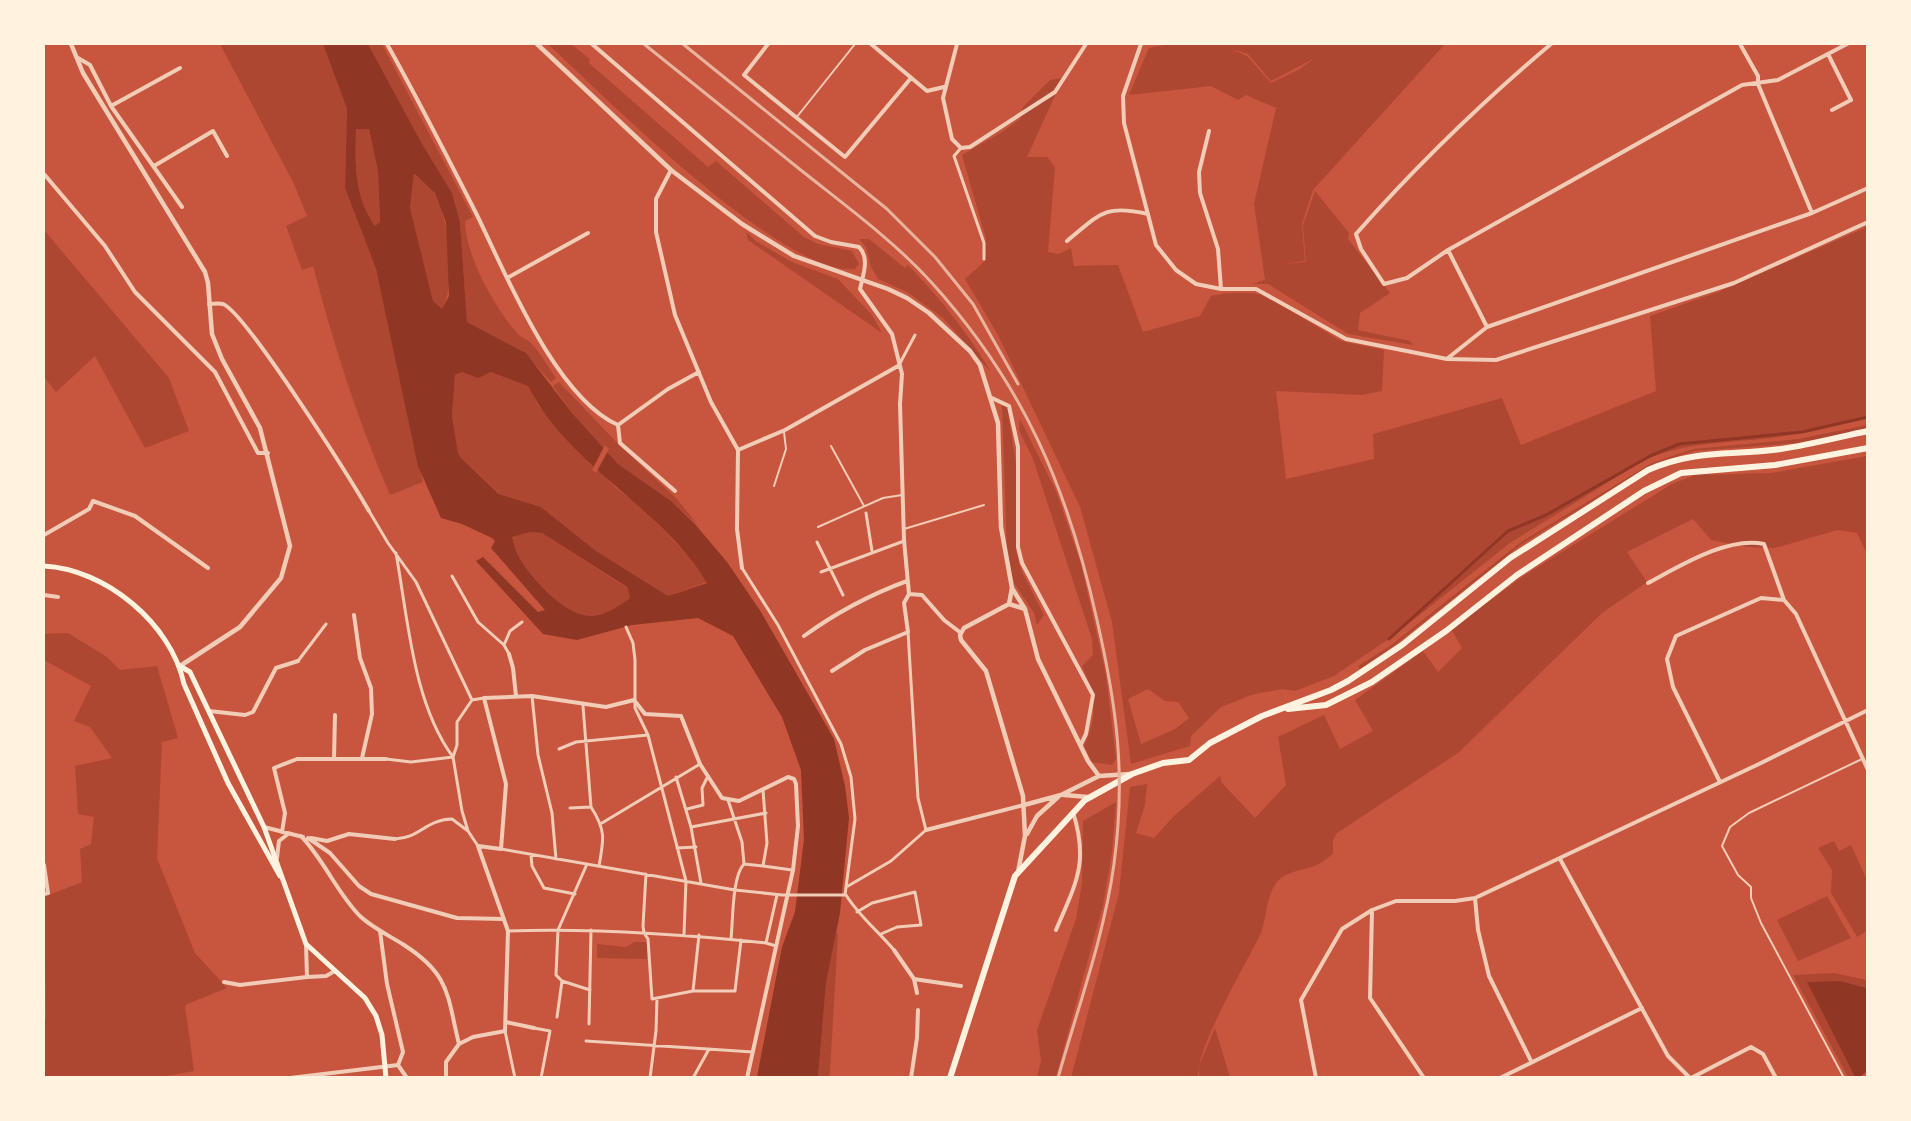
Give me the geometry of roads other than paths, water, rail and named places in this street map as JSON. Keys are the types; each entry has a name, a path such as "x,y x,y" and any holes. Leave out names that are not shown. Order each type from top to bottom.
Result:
{"main road":[{"path":"950,1077 1018,872 1073,811 1089,797 1132,774 1163,763 1189,760 1221,737 1278,709 1331,690 1348,681 1402,645 1510,558 1648,470 1670,460 1707,453 1780,449 1868,431"},
{"path":"1278,709 1326,705 1372,682 1446,631 1517,575 1644,491 1681,473 1708,468 1775,465 1868,448"},
{"path":"44,566 91,577 117,590 141,611 180,666 184,684 247,819 282,880"},
{"path":"180,666 190,672 264,827 306,944 364,998 376,1016 382,1035 386,1077"},
{"path":"247,819 264,827"}],"street":[{"path":"71,44 83,73 205,272 212,334 216,346 260,428 290,546 281,578 240,627 180,666"},
{"path":"387,44 423,108 517,301 563,375 607,420 618,425"},
{"path":"537,44 671,170 742,224 794,256 907,298 958,338 980,365 998,423 1001,527 1005,560 1012,588 1025,609 1038,659 1099,776"},
{"path":"592,44 815,236 862,250 865,260 860,289 892,334 898,366 902,374 900,404 904,540 909,594 904,603 908,632 918,798 927,830"},
{"path":"768,44 744,75 845,157 912,78"},
{"path":"870,44 927,91 944,87"},
{"path":"957,44 943,98 952,139 961,148"},
{"path":"984,259 984,243 954,156 961,148 970,147 1054,92 1086,44"},
{"path":"1141,44 1123,96 1124,123 1156,245 1164,258 1185,278 1196,284 1221,289 1256,289 1346,339 1447,358 1496,360 1734,283 1868,222"},
{"path":"1551,44 1485,100 1415,168 1356,234 1361,249 1384,284 1407,278 1448,250 1742,85 1778,80 1847,44"},
{"path":"1740,44 1758,76 1758,84 1812,213"},
{"path":"1828,54 1851,100 1832,110"},
{"path":"78,58 90,65 111,106 182,207"},
{"path":"111,106 180,68"},
{"path":"154,166 213,131 227,156"},
{"path":"1209,131 1199,172 1199,182 1207,221 1218,249 1221,289"},
{"path":"671,170 656,199 656,232 669,296 711,402 738,450 736,478 742,568 778,625 841,744 851,777 855,819 844,895"},
{"path":"44,174 105,246 135,292 215,372 258,453 268,453"},
{"path":"1447,358 1487,327 1812,213 1868,188"},
{"path":"1067,241 1102,213 1122,208 1149,214"},
{"path":"507,278 588,233"},
{"path":"1448,250 1487,327"},
{"path":"209,304 222,304 232,311 250,333 346,470 388,543 416,582 472,700"},
{"path":"738,450 785,429 898,366 915,335"},
{"path":"618,425 668,390 699,372"},
{"path":"992,398 1009,406 1018,447 1018,547 1022,563 1093,695 1086,734 1081,744"},
{"path":"618,425 620,443 675,491"},
{"path":"44,535 89,510 93,501 135,516 208,568"},
{"path":"866,513 872,551"},
{"path":"821,572 904,540"},
{"path":"817,542 843,595"},
{"path":"1648,583 1707,553 1753,542 1764,544 1784,600 1796,614 1868,770"},
{"path":"395,551 419,682 442,742 453,757 462,811 468,831"},
{"path":"452,576 478,622 504,645 509,654 516,696"},
{"path":"804,636 838,611 866,596 907,581"},
{"path":"1009,604 1012,588"},
{"path":"909,594 922,596 944,620 961,633"},
{"path":"44,595 58,597"},
{"path":"1720,782 1673,687 1667,659 1676,636 1761,598 1784,600"},
{"path":"1018,872 1025,836 1024,804 986,671 961,640 961,633 964,628 1009,604 1025,609"},
{"path":"354,615 360,658 371,688 372,714 362,758"},
{"path":"504,645 510,631 522,622"},
{"path":"209,711 245,715 253,712 276,668 298,661 326,624"},
{"path":"626,627 633,643 635,660 635,708 648,735 686,881 684,934"},
{"path":"831,671 865,650 908,632"},
{"path":"453,757 457,745 457,722 472,700 532,696 583,706 606,707 634,700"},
{"path":"532,696 537,748 552,813 556,859"},
{"path":"484,698 506,784 501,849"},
{"path":"634,700 645,714 681,716 700,764 722,798 739,801 784,777 791,777 796,783 798,826 793,870 747,1077"},
{"path":"583,706 591,807 602,823 604,838 599,866"},
{"path":"1316,1077 1301,1009 1303,992 1335,936 1342,929 1372,910 1405,899 1455,901 1475,898 1868,710"},
{"path":"334,758 335,716"},
{"path":"559,749 576,742 648,735"},
{"path":"1862,759 1868,756"},
{"path":"282,832 285,813 274,768 297,759 362,758 421,762 453,757"},
{"path":"602,823 700,764"},
{"path":"846,887 891,861 927,830 1061,795 1099,776 1132,774"},
{"path":"687,809 703,805 702,788 708,776"},
{"path":"676,777 696,847 701,883"},
{"path":"763,790 767,813 767,843 763,866"},
{"path":"1025,836 1036,816 1061,795 1089,797"},
{"path":"728,800 742,842 744,864 735,890 731,939"},
{"path":"570,808 591,807"},
{"path":"1056,930 1081,870 1080,835 1073,811"},
{"path":"691,827 735,821 767,813"},
{"path":"264,827 327,841 349,834 411,838 428,824 443,819 458,821 478,846 508,931 505,1031 515,1077"},
{"path":"277,858 279,841 288,833"},
{"path":"302,837 317,852 356,911 380,930 415,952 442,981 450,996 459,1044"},
{"path":"308,838 330,853 358,886 370,894 457,918 504,919"},
{"path":"478,846 735,890 782,895 844,895"},
{"path":"677,848 696,847"},
{"path":"531,855 532,867 544,888 574,894"},
{"path":"1560,859 1668,1056 1690,1077 1751,1047 1763,1054 1776,1077"},
{"path":"586,864 558,930 556,975 562,981 590,990"},
{"path":"744,864 793,870"},
{"path":"44,865 48,893 44,894"},
{"path":"646,874 644,933 648,939 652,999 693,991 735,991 741,940"},
{"path":"857,912 872,903 915,892 921,925 897,927 881,934"},
{"path":"766,943 777,894"},
{"path":"844,895 857,912 881,934 894,950 914,979 916,993"},
{"path":"1475,898 1478,930 1489,976 1531,1061"},
{"path":"1372,910 1370,998 1424,1077"},
{"path":"380,930 387,984 403,1052 398,1065"},
{"path":"508,931 591,930 684,934 766,943 777,947"},
{"path":"589,1024 591,930"},
{"path":"693,991 699,935"},
{"path":"306,944 307,977"},
{"path":"224,982 240,985 326,976 334,971"},
{"path":"914,979 961,986"},
{"path":"557,1017 562,981"},
{"path":"650,1077 655,1045 657,998"},
{"path":"1503,1077 1531,1061 1642,1008"},
{"path":"911,1077 917,1038 918,1011"},
{"path":"506,1022 550,1031 541,1077"},
{"path":"446,1077 446,1062 459,1044 473,1037 505,1031"},
{"path":"586,1041 754,1052"},
{"path":"693,1077 709,1049"},
{"path":"290,1077 398,1065"},
{"path":"398,1065 407,1077"}],"lane":[{"path":"796,118 855,44"},
{"path":"774,486 786,449 785,429"},
{"path":"831,446 864,507"},
{"path":"818,527 883,498 903,495"},
{"path":"904,529 984,506"},
{"path":"1844,1077 1761,923 1751,898 1752,887 1738,875 1722,846 1730,826 1749,813 1862,759"}],"waterway":[{"path":"1389,639 1508,531 1546,515 1650,456 1679,444 1802,432 1868,417"}],"railway":[{"path":"644,44 869,224 932,283 993,360 1017,400 1056,483 1072,526 1104,652 1118,741 1119,771 1118,832 1110,891 1097,945 1058,1078"},
{"path":"683,44 887,209 935,257 973,304 1018,384"}]}
